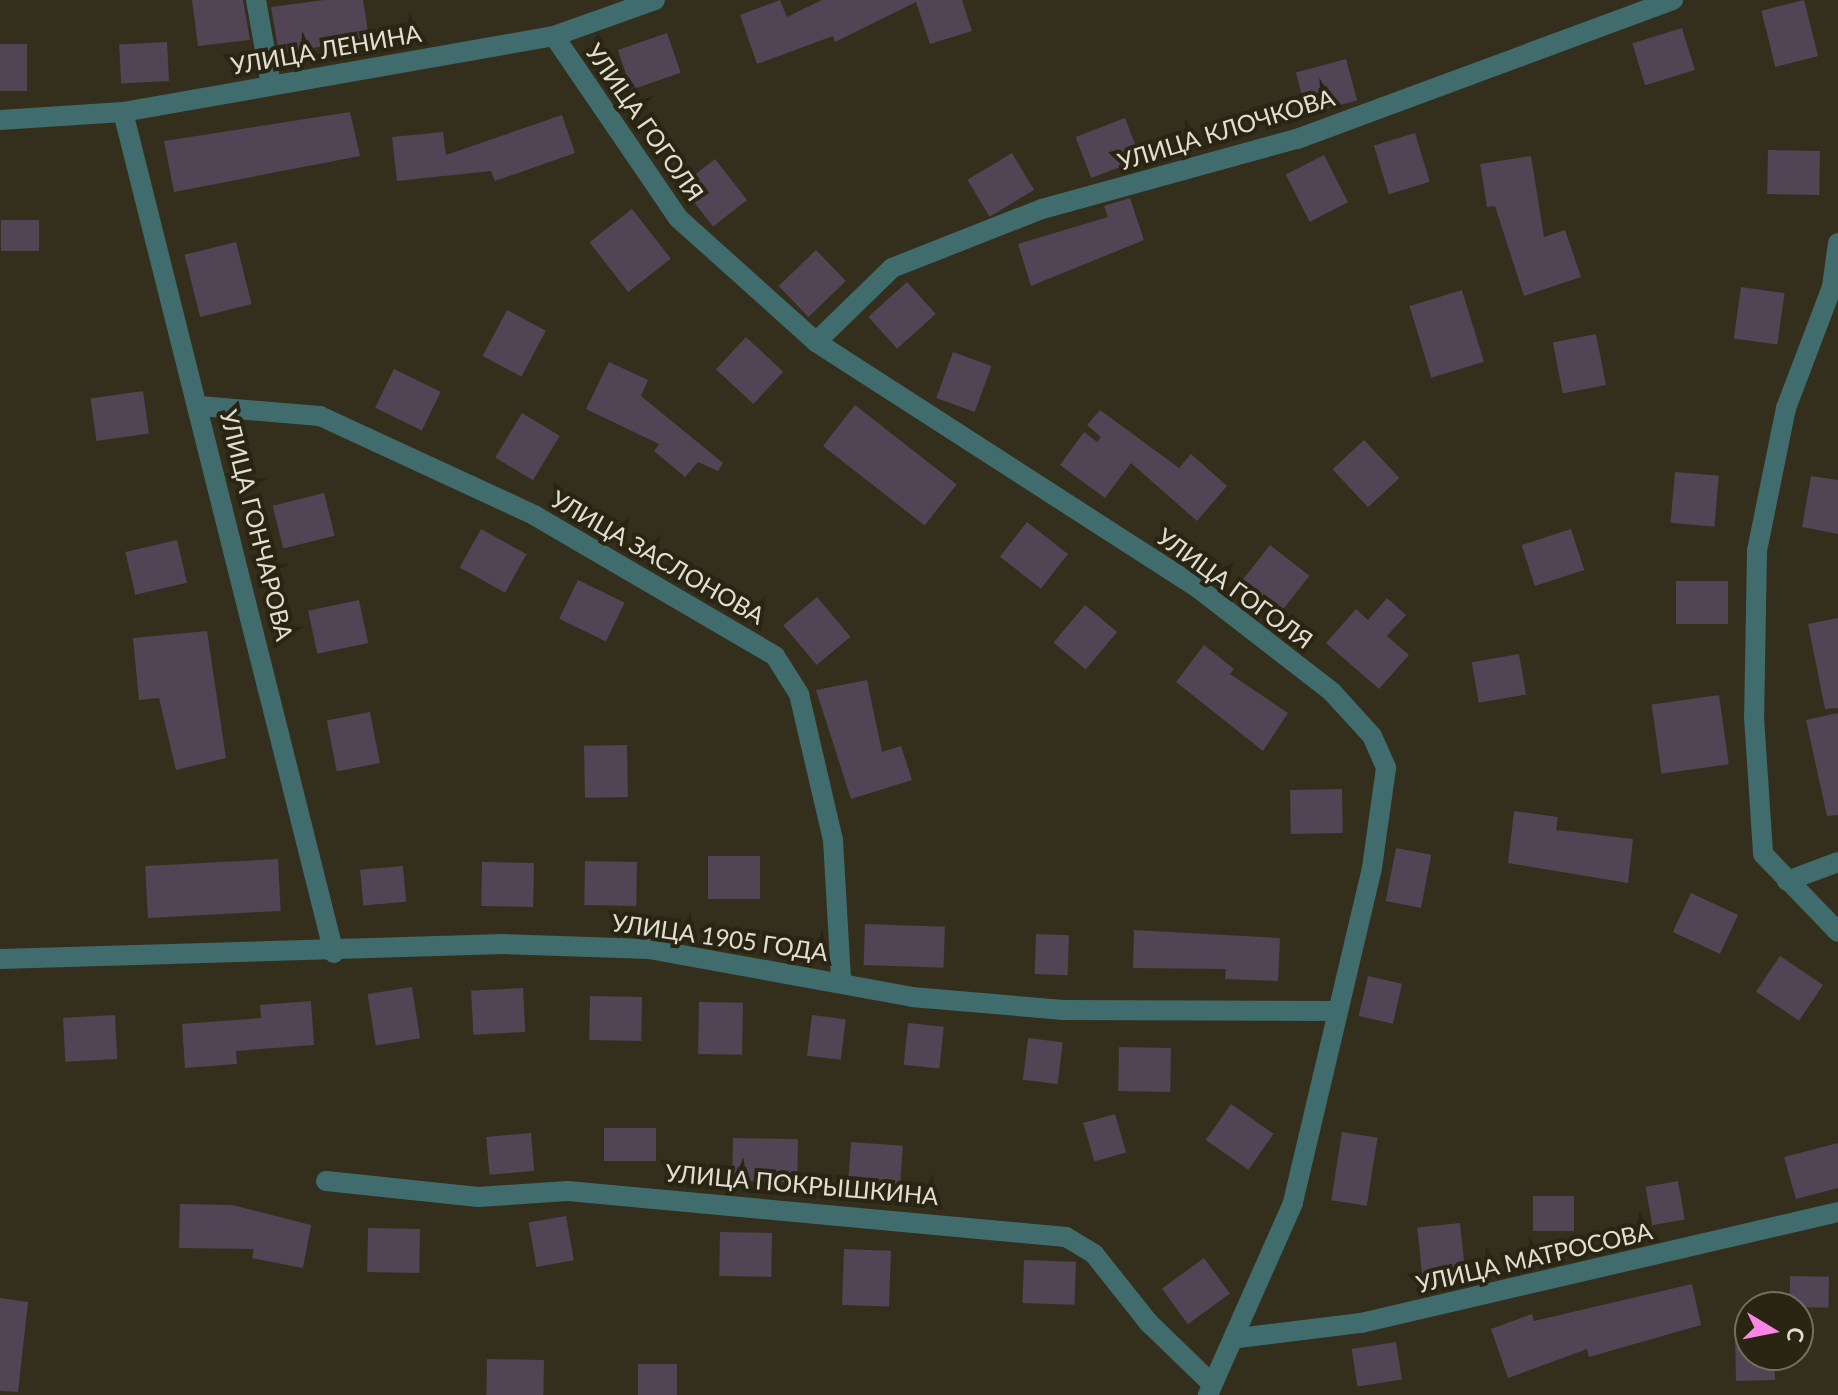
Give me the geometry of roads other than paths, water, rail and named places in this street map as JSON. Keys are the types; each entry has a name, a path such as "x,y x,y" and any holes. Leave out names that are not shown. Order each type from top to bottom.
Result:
{"street":[{"path":"256,0 271,84"},
{"name":"УЛИЦА ЛЕНИНА","path":"0,120 123,112 554,36 655,0"},
{"name":"УЛИЦА КЛОЧКОВА","path":"816,342 892,268 1042,209 1297,139 1673,0"},
{"name":"УЛИЦА ГОГОЛЯ","path":"554,36 678,218 816,342 1198,588 1332,692 1372,736 1386,768 1372,868 1335,1011 1293,1203 1238,1338 1210,1389"},
{"name":"УЛИЦА ГОНЧАРОВА","path":"123,112 200,406 334,953"},
{"path":"1838,243 1832,287 1786,408 1757,551 1754,717 1763,854 1838,932"},
{"name":"УЛИЦА ЗАСЛОНОВА","path":"200,406 320,416 534,515 775,656 799,694 833,840 841,980"},
{"path":"1787,881 1838,862"},
{"name":"УЛИЦА 1905 ГОДА","path":"0,959 334,953 504,944 649,949 841,980 912,997 1063,1010 1335,1011"},
{"name":"УЛИЦА ПОКРЫШКИНА","path":"326,1181 478,1197 568,1191 1066,1237 1094,1254 1210,1389"},
{"name":"УЛИЦА МАТРОСОВА","path":"1238,1338 1361,1323 1838,1212"}]}
